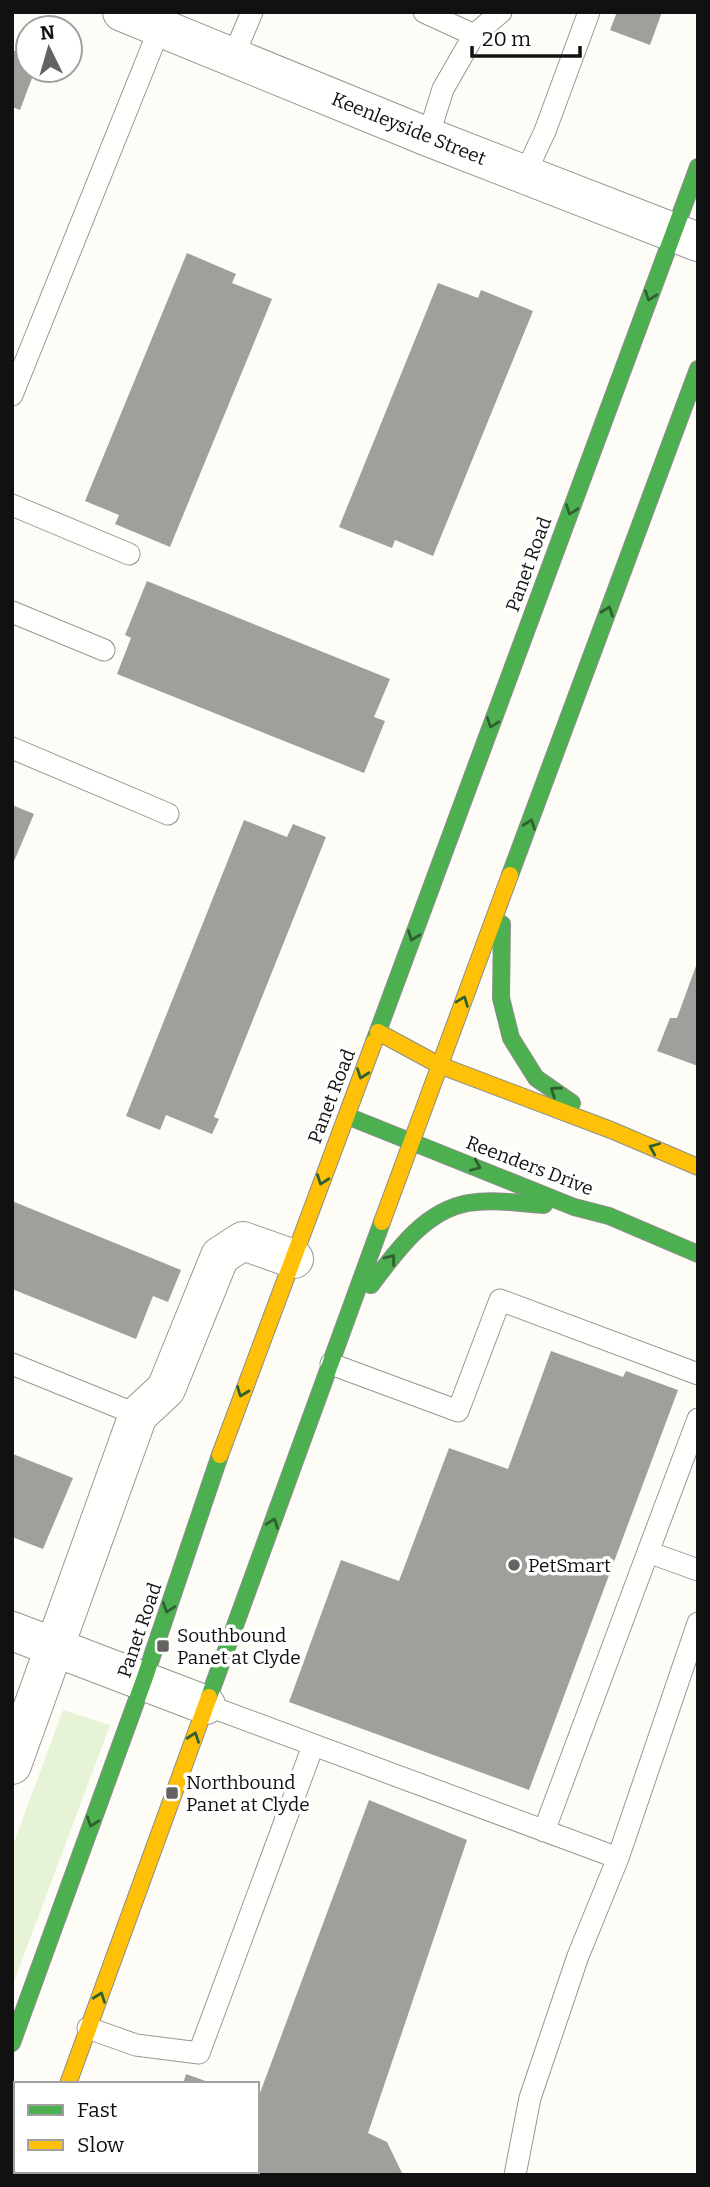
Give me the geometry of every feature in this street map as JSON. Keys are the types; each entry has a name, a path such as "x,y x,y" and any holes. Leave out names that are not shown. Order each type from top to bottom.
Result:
{"street":[{"name":"Keenleyside Street","path":"122,12 164,20 233,57 611,210 686,237"},
{"name":"Panet Road","path":"12,2043 144,1681 234,1413 378,1032 686,237 698,167"},
{"path":"69,2082 439,1065 698,369"},
{"path":"506,888 500,945 501,998 510,1038 536,1078 611,1130"},
{"path":"378,1032 439,1065 611,1130 698,1167"},
{"name":"Reenders Drive","path":"347,1116 574,1207 609,1216 698,1254"},
{"path":"349,1313 402,1244 435,1216 466,1203 512,1202 574,1207"},
{"path":"609,1216 698,1236"},
{"path":"12,1765 138,1415 166,1389 220,1256 243,1241 294,1259"},
{"path":"12,1631 206,1705"}],"lane":[{"path":"233,57 252,12"},
{"path":"424,12 474,35"},
{"path":"428,137 443,89 474,35 501,12"},
{"path":"525,174 545,131 589,12"},
{"path":"12,395 164,20"},
{"path":"12,505 129,554"},
{"path":"12,612 104,650"},
{"path":"12,748 168,814"},
{"path":"331,1364 458,1411 500,1300 698,1374"},
{"path":"12,1364 138,1415"},
{"path":"544,1831 698,1419"},
{"path":"648,1552 698,1570"},
{"path":"515,2175 530,2098 578,1956 690,1675 698,1623"},
{"path":"206,1705 618,1858"},
{"path":"88,2028 136,2045 199,2053 313,1746"}],"green space":[{"path":"63,1710 110,1725 12,1987 12,1848"}],"building":[{"path":"617,12 662,12 650,45 610,30"},
{"path":"12,50 14,84 30,84 20,110 12,107"},
{"path":"187,253 236,274 232,283 272,299 170,547 115,524 119,515 85,501"},
{"path":"438,283 478,298 481,290 533,311 433,556 395,540 392,548 339,527"},
{"path":"147,581 390,679 374,717 385,721 364,773 117,674 131,638 125,635"},
{"path":"12,805 34,814 12,866"},
{"path":"244,820 287,837 293,824 326,837 214,1117 219,1119 212,1134 166,1115 160,1130 126,1116"},
{"path":"697,963 698,1066 657,1051 670,1018 677,1018"},
{"path":"12,1201 181,1270 168,1302 153,1296 136,1339 12,1289"},
{"path":"551,1351 623,1377 626,1371 678,1390 529,1790 289,1702 341,1560 399,1581 449,1448 508,1469"},
{"path":"13,1454 73,1478 43,1549 12,1537"},
{"path":"369,1800 467,1840 368,2133 387,2142 403,2175 146,2175 259,2173 259,2096"},
{"path":"186,2074 208,2082 184,2082"}],"traffic: fast":[{"path":"374,1042 698,167"},
{"path":"510,875 698,369"},
{"path":"502,924 501,998 511,1038 536,1078 572,1103"},
{"path":"347,1116 574,1207 609,1216 698,1254"},
{"path":"371,1285 412,1235 452,1207 487,1201 544,1205"},
{"path":"209,1697 382,1222"},
{"path":"12,2043 144,1680 220,1455"}],"traffic: slow":[{"path":"382,1222 510,875"},
{"path":"378,1032 439,1065 611,1130 698,1167"},
{"path":"220,1455 374,1042"},
{"path":"69,2082 209,1697"}],"place":[{"name":"PetSmart","path":"514,1565"},
{"name":"Southbound Panet at Clyde","path":"163,1646"},
{"name":"Northbound Panet at Clyde","path":"172,1793"}]}
